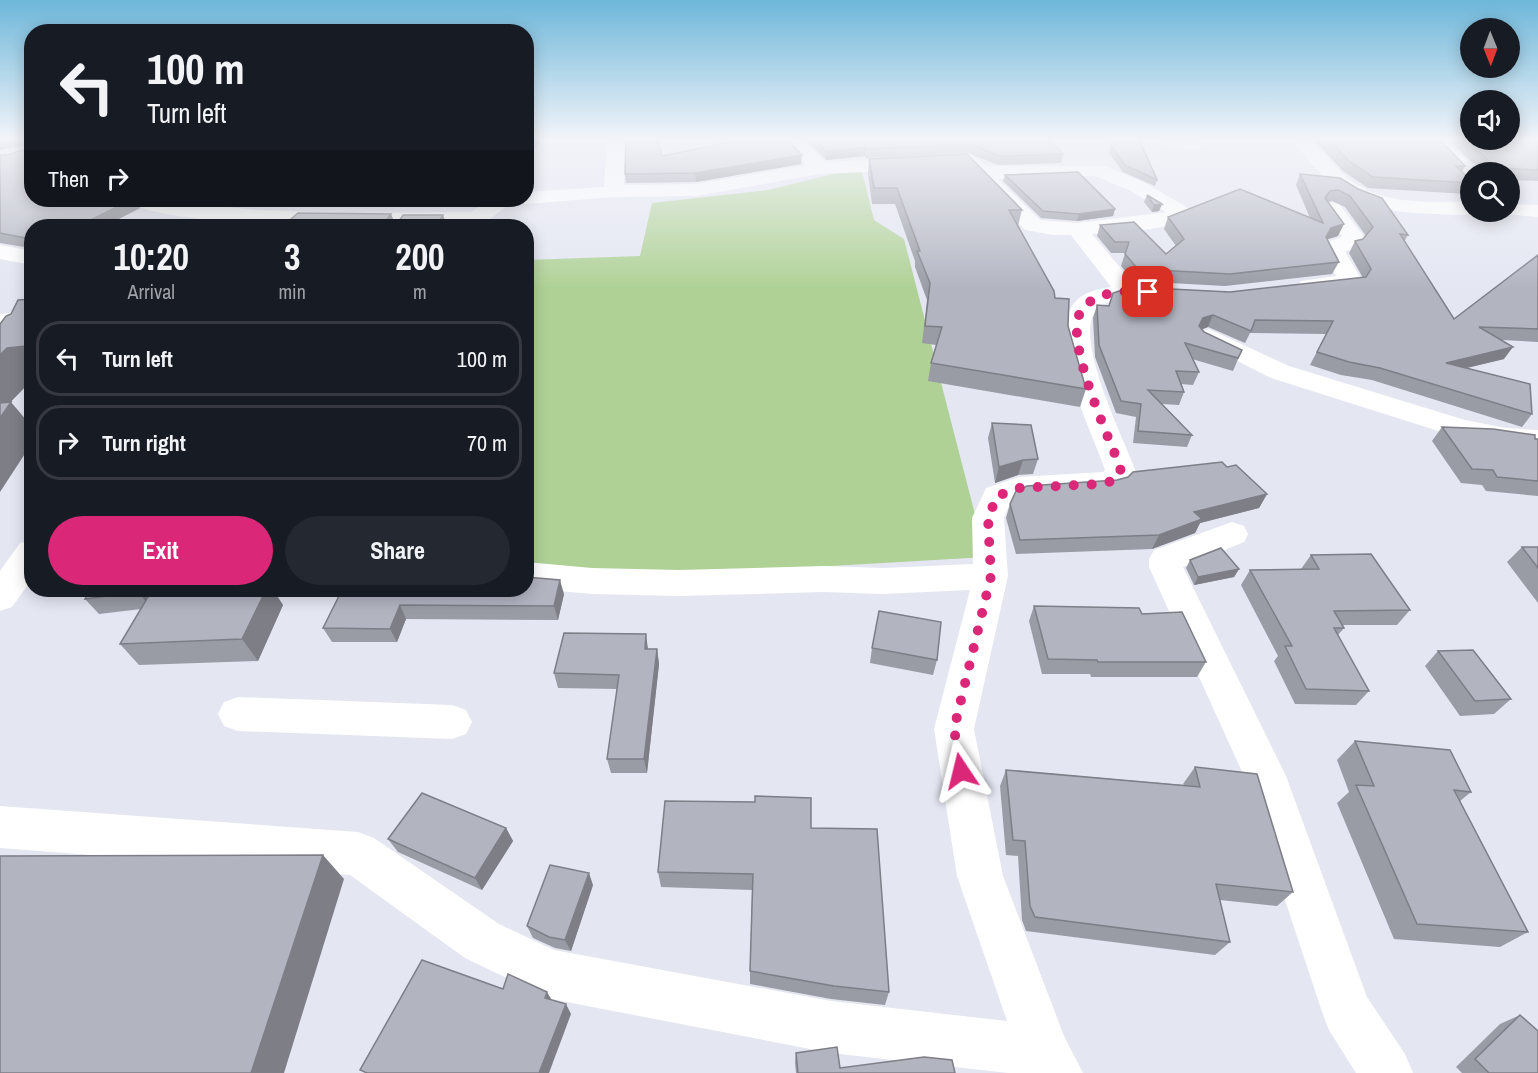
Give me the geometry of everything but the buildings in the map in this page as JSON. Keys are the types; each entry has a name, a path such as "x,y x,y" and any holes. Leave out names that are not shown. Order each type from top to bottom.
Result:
{"street":[{"path":"534,198 614,191 701,189"},
{"path":"996,189 1033,225 1054,230 1164,220 1183,213 1142,189"},
{"path":"1350,189 1390,205 1460,208"},
{"path":"172,219 190,207"},
{"path":"204,207 263,218 472,218 489,213 494,207"},
{"path":"1279,290 1351,282 1333,250 1334,247 1347,244 1354,238 1332,208"},
{"path":"1520,210 1538,211"},
{"path":"1077,229 1126,290"},
{"path":"0,252 24,256"},
{"path":"0,827 358,854 482,941 551,974 831,1027 1050,1062 980,876 954,729 991,576 988,518 997,496 1019,488 1111,482 1118,478 1121,472 1080,358 1077,333 1079,313 1090,300 1126,290 1180,294"},
{"path":"1209,337 1280,372 1461,429 1506,437 1538,439"},
{"path":"1232,534 1166,559 1166,567 1264,776 1347,1012 1386,1073"},
{"path":"0,597 24,565"},
{"path":"534,576 591,581 679,583 824,579 883,581 991,576"},
{"path":"238,714 452,722"}],"green space":[{"path":"866,189 874,220 904,239 986,557 641,577 534,574 534,260 640,256 652,203 768,190"}],"route":[{"path":"961,771 954,729 991,576 988,518 997,496 1019,488 1100,484 1118,478 1121,472 1119,464 1101,421 1080,358 1077,333 1079,313 1090,300 1126,290 1148,292"}]}
